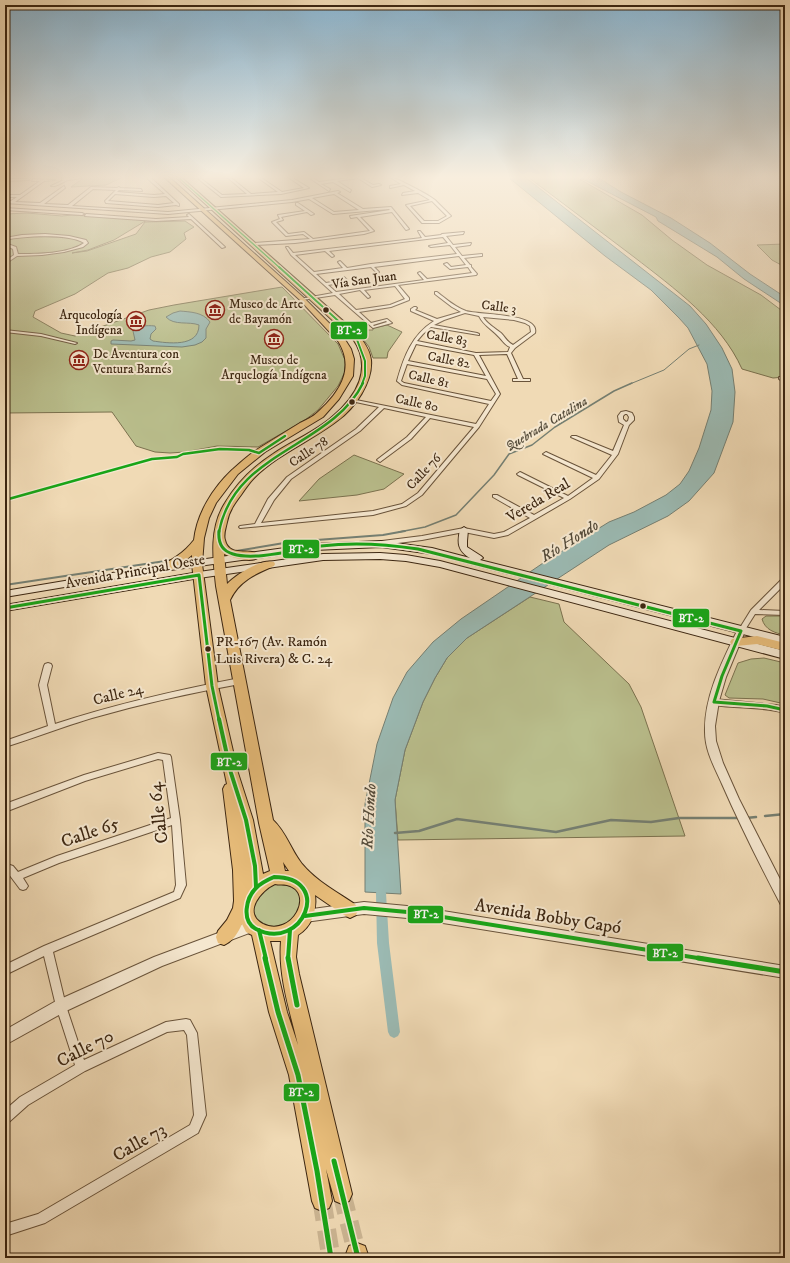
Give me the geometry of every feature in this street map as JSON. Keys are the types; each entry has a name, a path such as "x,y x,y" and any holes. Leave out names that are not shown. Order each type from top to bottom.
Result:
{"main road":[{"path":"233,236 302,299 341,340 347,348 350,359 349,376 336,397 320,415 259,453 235,472 211,502 204,518 199,540 198,569 212,686 231,773 246,820 255,866 256,887"},
{"path":"246,236 356,337 363,347 367,359 366,377 353,400 336,419 276,456 248,478"},
{"path":"259,453 270,451 306,432 327,424"},
{"path":"259,453 248,478 229,504 223,517 219,538 219,566 266,823 279,876"},
{"path":"464,530 461,545 464,550 502,569"},
{"path":"219,538 224,549 229,552 255,556"},
{"path":"162,568 186,556 192,551 199,540"},
{"name":"Avenida Principal Oeste","path":"219,566 255,556 314,547 381,544 432,551 600,594 738,636 785,655"},
{"name":"Avenida Principal Oeste","path":"5,608 219,566 270,564 323,557 393,557 440,564 595,604 738,636 785,642"},
{"path":"225,600 227,591 233,584 247,574 270,564"},
{"name":"Avenida Principal Oeste","path":"5,594 162,568 198,569"},
{"path":"738,636 785,647"},
{"path":"224,937 233,926 241,909 242,901 241,870 230,791 231,773"},
{"path":"266,823 274,831 291,862 301,873 320,890 350,910"},
{"path":"256,928 274,934 290,930 299,924 308,910 308,898 304,888 296,880 279,876 264,881 256,887 249,896 246,906 247,917 256,928 278,1012 298,1075 322,1201"},
{"path":"290,930 288,957 290,974 342,1194"}],"street":[{"path":"5,240 16,236"},
{"path":"5,263 16,255 36,255 76,249 86,243 78,238 50,236"},
{"path":"211,236 223,247"},
{"path":"308,236 313,240"},
{"path":"255,244 313,240 340,236"},
{"path":"292,254 391,240 444,236 470,266"},
{"path":"391,240 395,248"},
{"path":"5,244 15,248 16,255"},
{"path":"360,244 364,252"},
{"path":"433,248 470,244"},
{"path":"287,248 370,324"},
{"path":"328,248 332,256"},
{"path":"313,273 371,265 377,262 404,261 409,258 481,256"},
{"path":"404,261 410,268"},
{"path":"340,262 346,268"},
{"path":"446,264 450,268 470,266"},
{"path":"371,265 377,272"},
{"name":"Vía San Juan","path":"302,299 426,280 440,279 444,284 450,282 455,277 475,274 470,266"},
{"path":"420,273 426,280"},
{"path":"325,284 346,281 343,278"},
{"path":"356,311 391,306 408,299 393,284"},
{"path":"362,289 368,297"},
{"name":"Calle 3","path":"436,293 454,307 465,312 481,316 520,320 532,325 534,328 533,332 513,347"},
{"path":"415,308 412,310 437,320"},
{"name":"Calle 81","path":"465,312 437,320 429,325 414,342 404,362 399,381 402,384 493,403"},
{"path":"481,316 484,322 500,335 507,344 513,347 509,353 521,380"},
{"path":"429,325 477,334"},
{"path":"5,331 41,335 75,343"},
{"name":"Calle 83","path":"414,342 476,354 509,353"},
{"path":"476,354 498,394 493,403"},
{"name":"Calle 82","path":"404,362 489,378"},
{"path":"781,378 785,382"},
{"path":"515,380 528,380"},
{"name":"Calle 80","path":"353,400 477,426"},
{"name":"Calle 76","path":"242,527 258,524 373,513 404,504 420,494 477,426 493,403"},
{"name":"Calle 78","path":"258,524 270,499 289,478 358,430 383,406"},
{"path":"380,460 408,438 429,416"},
{"name":"Vereda Real","path":"381,544 464,530 494,536 506,534 568,498 597,478 615,454 627,424"},
{"path":"574,437 615,454"},
{"path":"546,454 597,478"},
{"path":"520,474 568,498"},
{"path":"495,496 535,518"},
{"path":"785,580 753,612 738,636 722,676 714,702 710,726 711,739 718,763 757,848 785,901"},
{"path":"753,612 785,613"},
{"path":"48,666 42,685 52,727"},
{"name":"Calle 24","path":"5,744 52,727 107,710 240,681"},
{"path":"714,702 727,705 753,705 785,710"},
{"name":"Calle 64","path":"5,808 84,778 158,756 167,757 176,820 181,885 177,895 47,949 5,970"},
{"name":"Calle 65","path":"23,886 13,873 57,860 176,820"},
{"name":"Avenida Bobby Capó","path":"305,916 350,910 383,909 418,913 785,972"},
{"path":"5,1038 61,1006 159,961 224,937 256,928"},
{"path":"47,949 61,1006 82,1067"},
{"name":"Calle 70","path":"5,1118 24,1101 82,1067 166,1026 186,1024 188,1026"},
{"name":"Calle 73","path":"5,1230 41,1218 194,1129 200,1115 192,1033 188,1026"}],"green space":[{"path":"5,236 121,236 88,250 72,253 87,251 130,236 185,236 186,239 170,252 151,257 128,268 108,273 75,294 35,311 33,317 61,333 75,336 149,310 282,287 338,344 345,360 345,372 338,386 318,410 305,420 258,447 217,446 185,452 155,452 136,446 112,412 5,413"},
{"path":"606,236 667,236 707,265 761,295 785,313 785,377 773,378 742,369 722,336 709,321 680,294"},
{"path":"785,244 785,267 772,260 757,245"},
{"path":"387,325 402,332 388,352 387,358 373,358 369,347 360,335 368,330 373,330 373,328"},
{"path":"354,455 404,474 384,489 357,495 299,501 319,479"},
{"path":"530,597 559,604 564,622 629,684 641,707 685,836 398,840 395,800 405,750 423,702 435,678 447,658 467,638"},
{"path":"766,616 785,616 785,635 774,632 765,626 762,619"},
{"path":"764,658 785,663 785,704 763,699 729,698 725,695 738,663 751,659"},
{"path":"277,880 301,890 300,916 287,928 259,926 250,904"}],"water":[{"path":"580,236 600,236 690,306 706,324 722,348 732,369 735,392 733,422 714,473 689,501 668,516 609,545 467,638 447,658 423,702 405,750 395,800 401,894 365,892 365,804 377,744 393,698 407,672 433,642 461,619 546,561 609,522 634,512 666,495 680,484 689,471 699,448 711,410 712,391 707,364 688,328 679,318 651,290"},
{"path":"682,236 699,236 710,243 750,274 785,297 785,306 744,279 717,257"},
{"path":"180,311 200,314 210,322 206,329 206,338 202,342 195,345 182,347 111,344 111,341 113,340 135,340 133,331 135,329 149,326 155,326 156,329 151,334 150,339 153,341 174,343 188,341 198,332 199,325 177,322 169,320 166,317"}],"waterway":[{"name":"Quebrada Catalina","path":"630,384 664,370 689,349 699,345"},
{"name":"Quebrada Catalina","path":"399,532 425,527 456,515 494,475 509,454 532,445 555,427 614,391 632,383"},
{"path":"236,551 290,542 383,535 405,531"},
{"path":"5,585 172,560"},
{"path":"765,816 785,814"},
{"path":"746,818 756,817"},
{"path":"395,833 419,831 457,819 556,832 611,820 651,822 679,818 739,818"},
{"name":"Río Hondo","path":"381,893 383,943 394,1032"}],"tunnel":[{"path":"342,1194 357,1254"},
{"path":"322,1201 331,1258"}],"transit line":[{"name":"BT-2","path":"244,236 356,337 364,353 366,368 363,383 359,391 344,411 326,425 294,444 258,470 238,491 230,503 220,529 219,539 225,550 233,554 251,556 322,546 377,544 432,551 741,631 722,676 714,702 767,706 785,710"},
{"name":"BT-2","path":"5,500 152,459 177,457 183,454 220,449 249,450 259,453 285,436"},
{"name":"BT-2","path":"5,608 199,575 212,686 231,773 246,820 255,866 256,887"},
{"name":"BT-2","path":"274,877 289,878 301,884 307,894 307,906 303,917 295,927 283,933 270,934 251,925 247,915 247,905 254,890 261,884 274,877"},
{"name":"BT-2","path":"305,916 364,908 418,913 785,972"},
{"name":"BT-2","path":"259,930 278,1012 298,1075 317,1171 331,1258"},
{"name":"BT-2","path":"290,930 288,957 297,1005"},
{"name":"BT-2","path":"334,1161 357,1254"}],"place":[{"name":"Museo de Arte de Bayamón","path":"215,310"},
{"name":"Arqueología Indígena","path":"136,321"},
{"name":"Museo de Arquelogía Indígena","path":"274,339"},
{"name":"De Aventura con Ventura Barnés","path":"79,360"},
{"name":"PR-167 (Av. Ramón Luis Rivera) & C. 24","path":"208,649"}]}
